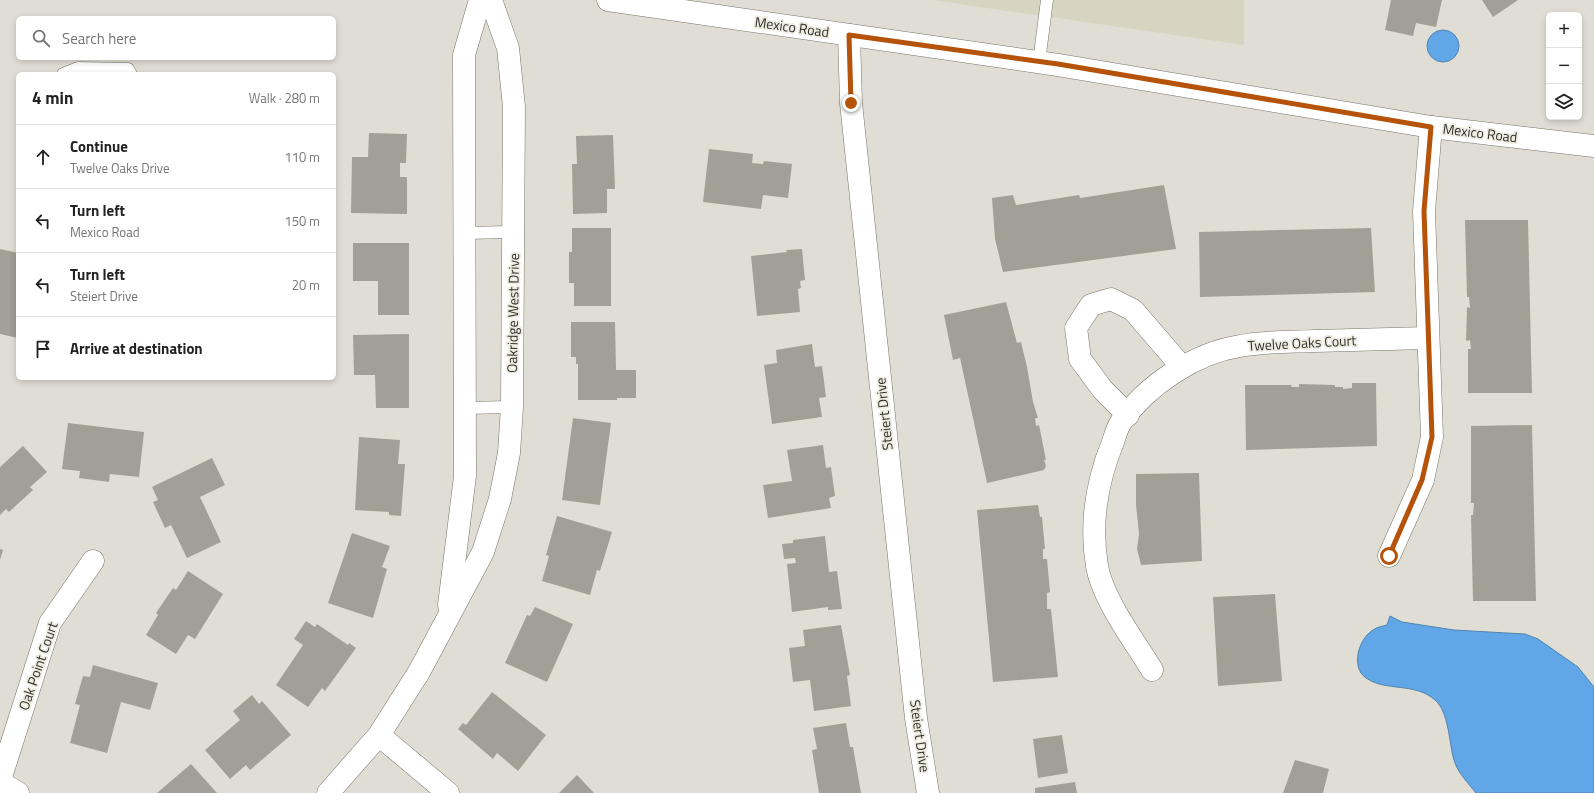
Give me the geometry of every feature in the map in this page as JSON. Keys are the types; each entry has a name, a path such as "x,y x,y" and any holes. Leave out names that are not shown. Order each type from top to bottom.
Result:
{"street":[{"name":"Oakridge West Drive","path":"447,616 465,476 464,56 480,0"},
{"name":"Oakridge West Drive","path":"328,793 379,735 419,672 447,616 483,552 500,499 509,453 512,407 514,107 508,48 491,0"},
{"name":"Mexico Road","path":"608,0 1038,62 1431,127 1594,146"},
{"name":"Steiert Drive","path":"849,35 853,119 916,718 928,793"},
{"path":"1389,556 1422,480 1432,437 1427,338 1424,211 1431,127"},
{"path":"1128,415 1103,390 1080,359 1076,328 1091,305 1111,300 1133,310 1182,367"},
{"name":"Twelve Oaks Court","path":"1152,670 1111,604 1097,567 1094,527 1098,492 1106,459 1120,423 1141,400 1173,372 1202,358 1239,346 1289,342 1427,338"},
{"name":"Oak Point Court","path":"0,781 50,623 93,561"},
{"path":"379,735 448,793"},
{"path":"0,781 18,793"}],"lane":[{"path":"1038,62 1048,0"},
{"path":"68,72 78,68 128,69 130,72"},
{"path":"465,233 514,232"},
{"path":"465,408 512,407"}],"shaded area":[{"path":"932,0 1244,0 1244,45"}],"water":[{"path":"1440,30 1446,30 1456,37 1459,46 1458,52 1452,59 1446,62 1440,62 1430,55 1427,49 1427,43 1434,33"},
{"path":"1390,616 1402,622 1454,630 1525,634 1538,639 1578,667 1594,687 1594,793 1476,793 1458,769 1452,753 1446,720 1440,705 1427,694 1419,691 1382,685 1374,682 1366,678 1358,667 1358,653 1364,639 1373,630 1387,625"}],"building":[{"path":"1391,0 1442,0 1436,27 1416,23 1413,36 1385,30"},
{"path":"1482,0 1518,0 1493,17"},
{"path":"369,133 407,134 406,163 400,163 400,177 407,177 407,214 351,213 352,157 368,157"},
{"path":"613,135 615,189 607,189 607,213 573,214 572,164 577,164 576,136"},
{"path":"709,149 753,154 752,163 763,164 764,161 792,164 788,198 763,195 761,209 703,202"},
{"path":"1164,185 1176,249 1003,272 995,239 992,198 1013,195 1016,205 1079,195 1080,198"},
{"path":"1465,220 1528,220 1532,393 1468,393 1468,349 1471,349 1470,340 1466,341 1467,307 1470,308 1469,297 1467,297"},
{"path":"572,228 611,228 611,306 574,306 574,283 569,283 569,252 572,252"},
{"path":"1371,228 1375,292 1200,297 1199,232"},
{"path":"353,243 409,243 409,315 378,315 378,281 353,281"},
{"path":"0,249 16,253 16,338 0,334"},
{"path":"802,249 805,280 800,281 801,288 798,289 800,312 757,316 751,256"},
{"path":"1006,302 1017,343 1021,342 1033,402 1038,418 1035,418 1036,426 1039,425 1046,466 1044,470 987,483 960,358 953,360 944,315"},
{"path":"571,322 615,322 616,370 636,370 636,398 617,398 617,400 578,400 578,364 576,364 576,357 571,357"},
{"path":"409,334 409,408 376,408 375,375 354,375 353,335"},
{"path":"812,344 815,367 822,366 826,397 819,398 822,417 772,424 764,365 777,363 776,350"},
{"path":"1352,383 1376,383 1377,446 1246,450 1245,385 1291,385 1292,387 1299,387 1299,384 1335,385 1335,387 1343,387 1343,389 1352,388"},
{"path":"573,418 611,423 600,505 562,500"},
{"path":"68,423 144,432 139,477 110,474 109,482 79,478 80,471 62,469"},
{"path":"1532,425 1536,601 1473,601 1471,515 1473,515 1474,503 1471,503 1471,426"},
{"path":"359,437 400,440 398,464 405,464 401,516 389,515 389,512 355,510"},
{"path":"823,445 826,468 831,467 835,496 829,498 831,508 768,518 763,485 792,481 787,450"},
{"path":"23,446 47,472 30,487 33,490 9,512 6,509 0,515 0,467"},
{"path":"212,458 225,485 200,497 221,542 187,558 171,525 165,528 153,502 158,500 152,487"},
{"path":"1199,473 1202,561 1141,565 1137,549 1139,534 1136,505 1136,474"},
{"path":"1038,505 1040,517 1042,517 1045,549 1043,549 1043,559 1047,559 1050,592 1047,593 1047,609 1051,609 1058,677 993,682 977,510"},
{"path":"557,516 612,532 600,571 597,570 590,595 542,581 549,556 546,555"},
{"path":"352,533 390,546 382,567 387,569 373,618 328,603"},
{"path":"825,536 829,572 837,571 842,609 828,610 828,607 792,612 787,564 796,563 795,558 784,559 782,544 793,543 793,540"},
{"path":"0,549 3,550 0,560"},
{"path":"188,571 223,594 195,639 188,635 176,654 146,635 158,615 156,613 173,588 176,590"},
{"path":"1275,594 1282,681 1218,686 1213,597"},
{"path":"535,607 573,624 547,682 505,663 527,615 530,616"},
{"path":"306,621 315,627 317,624 348,645 349,643 356,648 325,691 322,688 308,707 276,685 303,645 294,639"},
{"path":"841,625 850,675 847,676 851,706 814,711 810,680 793,682 789,648 805,646 803,630"},
{"path":"93,665 158,683 150,710 121,702 107,753 70,743 80,705 75,704 83,676 90,677"},
{"path":"492,692 546,735 518,771 497,753 493,759 458,729 463,723 466,725"},
{"path":"252,695 259,704 262,701 291,735 250,770 246,765 230,779 205,750 240,720 233,711"},
{"path":"846,723 850,747 853,747 861,793 819,793 812,750 817,749 813,728"},
{"path":"1062,735 1068,773 1038,778 1033,739"},
{"path":"1295,760 1329,769 1323,793 1283,793"},
{"path":"191,764 217,793 157,793"},
{"path":"577,775 594,793 559,793"},
{"path":"1075,782 1077,793 1035,793 1035,788"}],"route":[{"path":"851,103 849,35 1058,64 1431,127 1424,211 1427,338 1432,437 1422,480 1389,556"}]}
